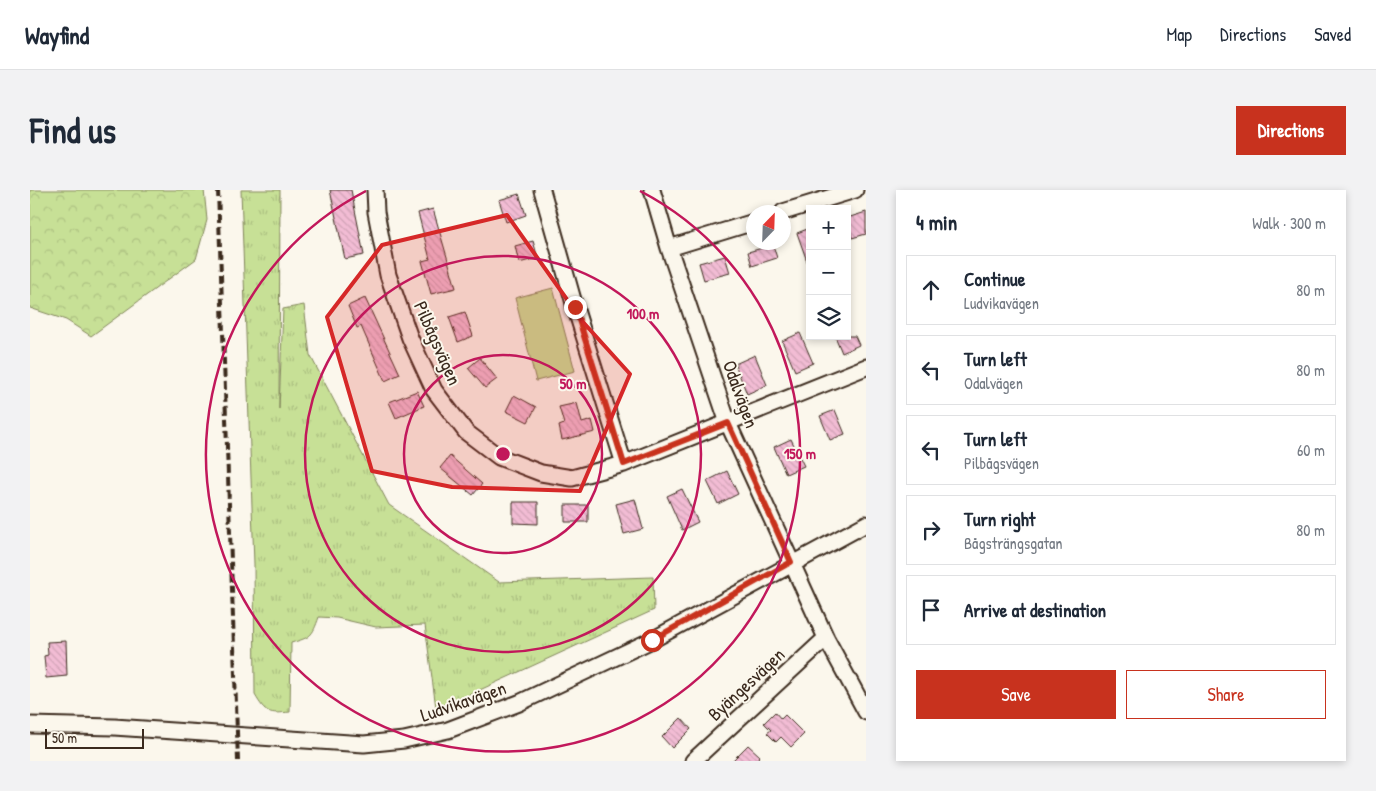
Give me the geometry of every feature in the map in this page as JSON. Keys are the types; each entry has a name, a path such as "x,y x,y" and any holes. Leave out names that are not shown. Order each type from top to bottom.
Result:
{"street":[{"name":"Pilbågsvägen","path":"375,190 376,212 388,275 410,338 434,390 466,432 500,457 540,473 572,478 624,464 866,367"},
{"path":"542,190 575,307 624,464"},
{"name":"Odalvägen","path":"652,190 669,248 728,423 826,638 861,690 866,712"},
{"path":"791,210 855,190"},
{"path":"669,248 746,224"},
{"name":"Ludvikavägen","path":"30,726 114,727 364,744 404,740 448,730 519,703 644,644 791,562 866,524"},
{"name":"Byängesvägen","path":"693,761 826,638"}],"highlighted area":[{"path":"507,215 583,322 630,374 580,491 452,487 372,471 327,317 382,245"}],"green space":[{"path":"30,190 204,190 207,220 196,259 91,336 66,320 30,308"},
{"path":"241,190 280,190 279,409 283,309 304,305 310,355 389,505 499,582 653,577 654,610 458,700 436,708 425,625 376,627 337,618 319,617 310,635 291,643 290,712 273,713 262,706 255,695 254,564"},
{"path":"553,288 575,371 536,381 515,298"}],"building":[{"path":"330,190 351,190 364,255 345,259"},
{"path":"519,194 526,215 506,222 499,200"},
{"path":"433,209 456,288 431,294 422,261 430,259 418,213"},
{"path":"866,212 866,234 852,238 851,217"},
{"path":"806,230 806,258 797,233"},
{"path":"533,241 538,258 519,263 515,246"},
{"path":"775,250 777,258 752,266 748,252"},
{"path":"725,256 730,273 704,280 699,263"},
{"path":"365,298 400,374 385,381 361,326 357,328 348,306"},
{"path":"465,312 473,336 458,342 449,317"},
{"path":"800,333 813,363 795,371 782,341"},
{"path":"851,336 855,336 859,345 842,353 837,340 851,340"},
{"path":"755,355 767,385 747,394 735,364"},
{"path":"480,358 497,379 485,388 468,368"},
{"path":"417,391 424,406 396,418 389,402"},
{"path":"514,395 536,407 528,422 506,411"},
{"path":"577,403 582,423 592,420 595,432 562,440 559,426 564,424 559,407"},
{"path":"835,410 845,434 830,440 820,416"},
{"path":"791,439 804,466 786,474 774,447"},
{"path":"450,456 482,484 473,495 440,468"},
{"path":"727,471 738,494 718,504 707,481"},
{"path":"682,489 698,522 682,530 667,496"},
{"path":"635,499 643,529 624,534 616,504"},
{"path":"513,502 538,502 538,524 513,523"},
{"path":"565,505 588,505 588,522 565,522"},
{"path":"66,641 67,676 46,678 44,656 48,655 47,642"},
{"path":"775,712 781,719 785,715 804,734 791,747 781,737 776,742 767,733 771,730 764,723"},
{"path":"681,718 691,729 672,748 662,737"},
{"path":"748,745 760,756 755,761 732,761"}],"railway":[{"path":"218,190 238,761"}],"route":[{"path":"575,307 624,464 728,423 791,562 652,640"}]}
